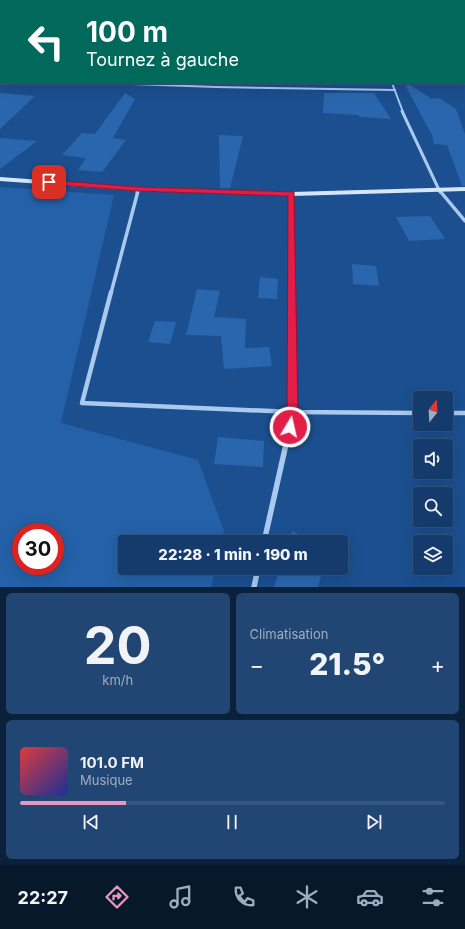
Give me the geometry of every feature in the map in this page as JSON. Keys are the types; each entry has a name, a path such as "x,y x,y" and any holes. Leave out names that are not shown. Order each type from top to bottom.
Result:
{"street":[{"path":"128,84 224,88 395,90"},
{"path":"392,84 404,116 439,190 465,221"},
{"path":"0,179 138,189 292,194 465,188"},
{"path":"138,189 82,403 293,412 413,413"},
{"path":"266,535 293,412 292,194"},
{"path":"453,413 465,413"},
{"path":"254,587 257,575"}],"shaded area":[{"path":"0,187 114,195 61,423 198,460 224,531 223,535 118,535 118,575 214,575 211,587 0,587"}],"building":[{"path":"405,84 409,84 432,99 439,98 456,109 465,134 465,186 462,186 447,145 434,144 432,135"},
{"path":"0,93 35,96 0,129"},
{"path":"125,93 135,99 113,138 126,140 102,172 78,170 86,158 62,155 82,133 95,134"},
{"path":"324,93 374,93 391,119 323,113"},
{"path":"219,135 243,136 230,188 220,188"},
{"path":"0,138 37,141 0,169"},
{"path":"430,216 445,239 409,241 396,217"},
{"path":"352,264 376,266 379,286 353,284"},
{"path":"260,277 278,279 277,299 258,298"},
{"path":"197,289 220,291 214,317 246,319 245,348 269,347 272,366 224,369 221,336 186,335"},
{"path":"155,321 176,322 170,344 148,342"},
{"path":"218,437 264,441 263,467 214,464"},
{"path":"292,531 301,535 291,535"},
{"path":"278,575 321,575 318,587 274,587"}],"route":[{"path":"49,182 138,189 292,194 293,412 290,427"}]}
